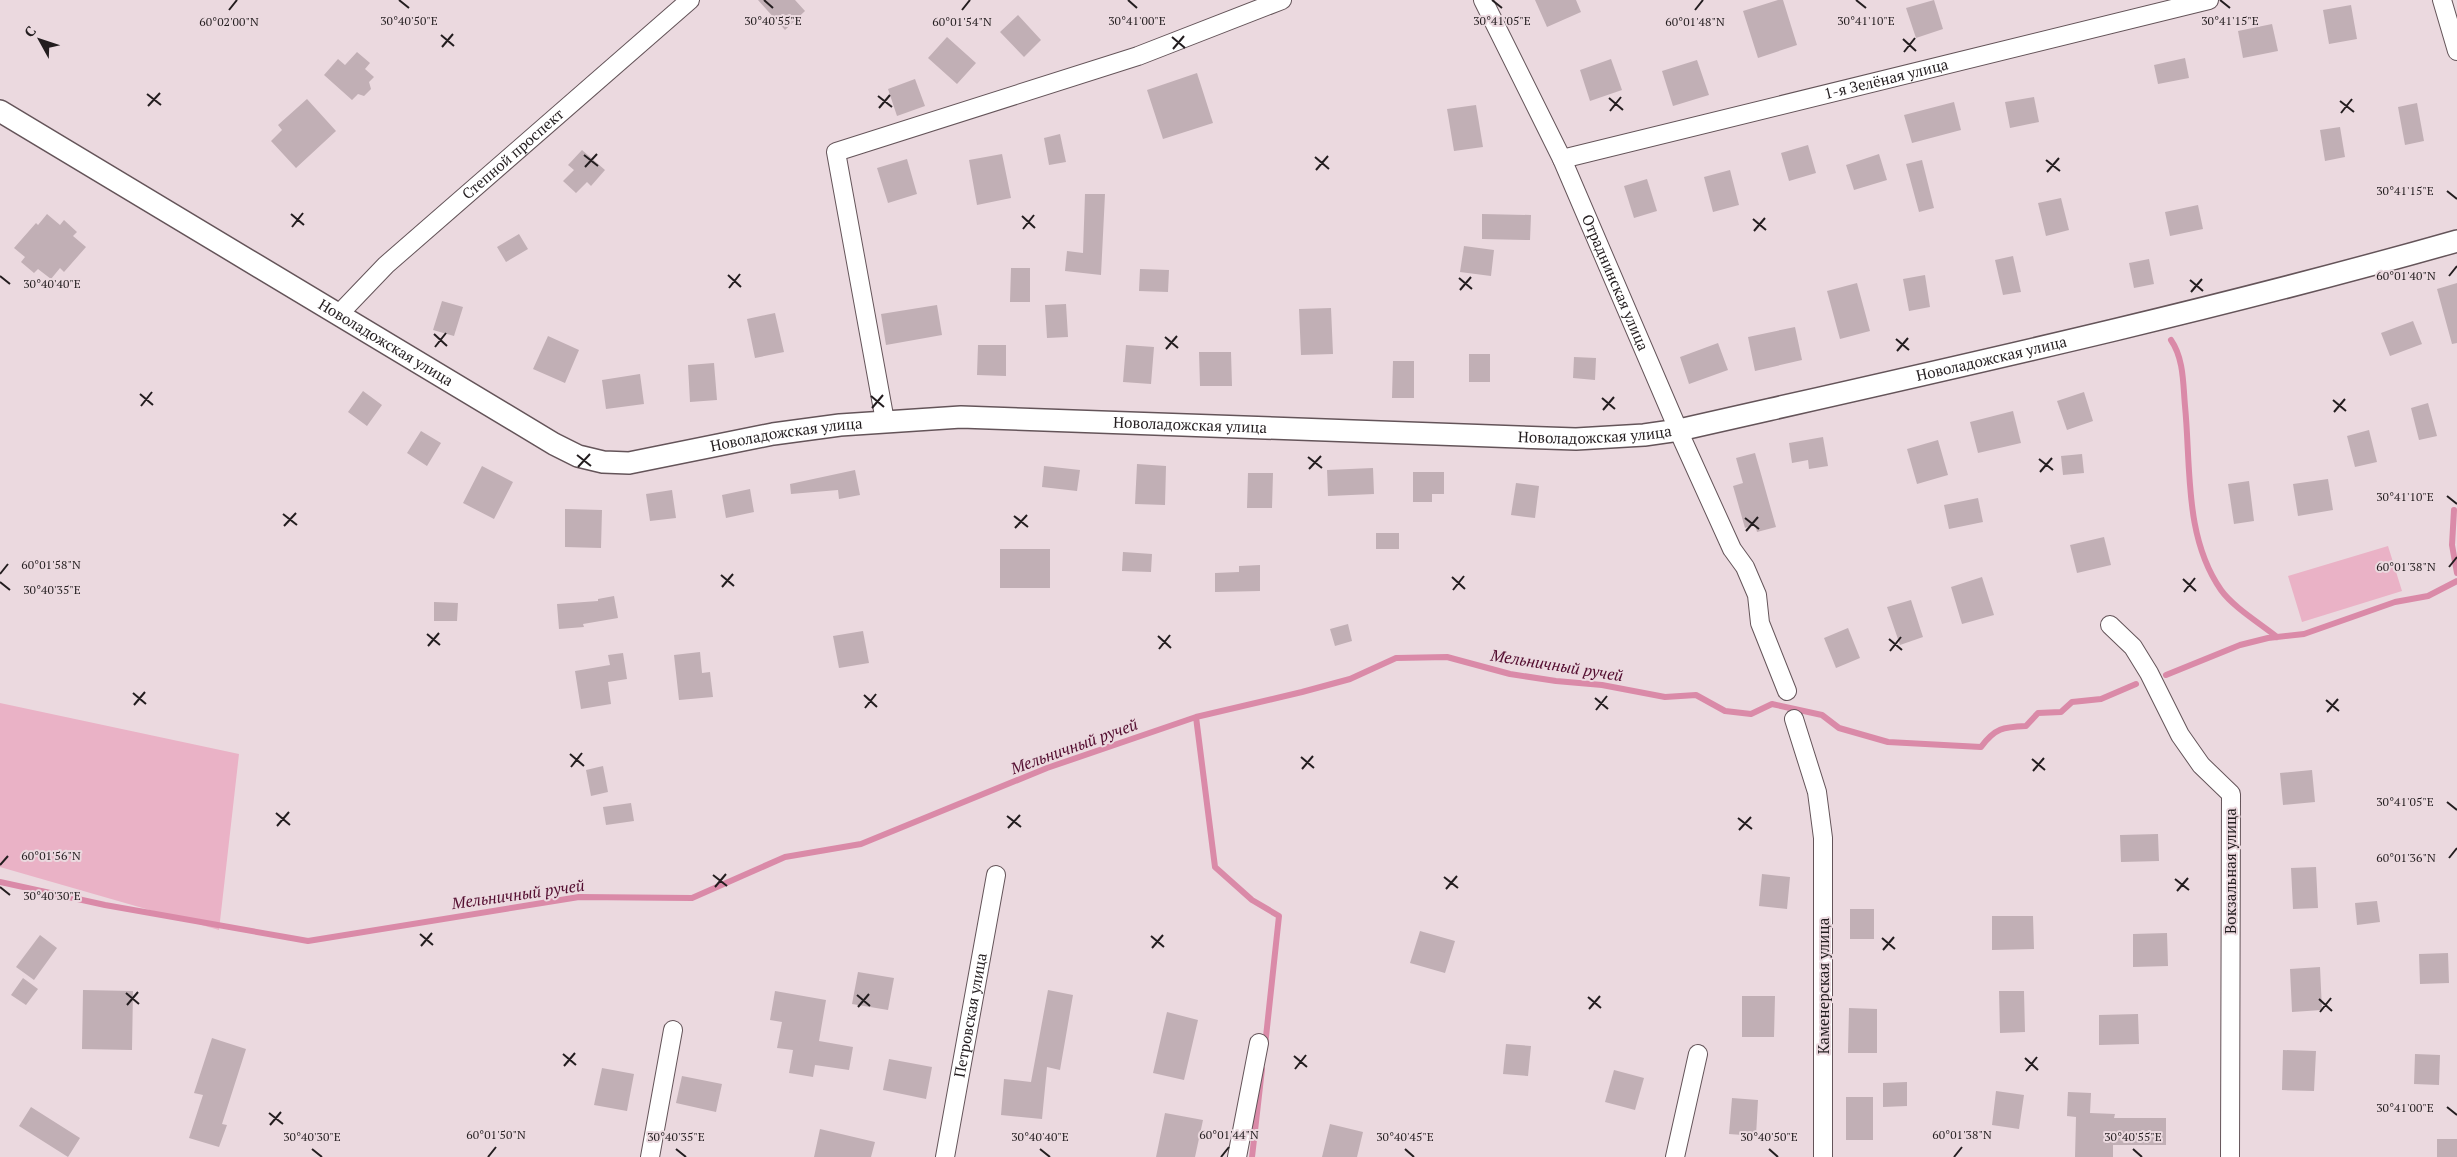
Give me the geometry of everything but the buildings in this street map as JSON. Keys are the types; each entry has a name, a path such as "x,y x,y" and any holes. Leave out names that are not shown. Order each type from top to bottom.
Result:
{"street":[{"name":"Степной проспект","path":"340,313 386,265 690,0"},
{"path":"885,421 836,152 1138,56 1282,0"},
{"name":"Отраднинская улица","path":"1483,0 1562,159 1678,430 1732,549 1745,567 1757,595 1760,623 1787,691"},
{"name":"1-я Зелёная улица","path":"1562,159 2209,0"},
{"path":"2442,0 2457,51"},
{"name":"Новоладожская улица","path":"0,111 340,313 554,444 578,456 603,462 628,463 773,434 885,421 961,417 1576,439 1644,435 1678,430 2161,318 2457,242"},
{"name":"Вокзальная улица","path":"2110,626 2133,647 2149,673 2180,735 2201,765 2231,794 2230,1157"},
{"name":"Каменерская улица","path":"1794,719 1817,792 1823,838 1825,986 1824,1157"},
{"name":"Петровская улица","path":"945,1157 996,875"},
{"path":"650,1157 673,1030"},
{"path":"1237,1157 1259,1043"},
{"path":"1675,1157 1698,1054"}],"shaded area":[{"path":"2388,546 2402,591 2302,622 2288,576"},
{"path":"0,703 239,754 219,930 0,867"}],"waterway":[{"path":"2171,340 2181,363 2191,501 2201,547 2209,569 2226,596 2277,637"},
{"path":"2454,510 2452,545 2457,573"},
{"name":"Мельничный ручей","path":"2166,675 2240,645 2268,638 2304,634 2395,602 2428,596 2457,581"},
{"name":"Мельничный ручей","path":"0,882 105,905 308,941 579,897 692,898 785,857 861,844 1047,768 1196,717 1350,679 1396,658 1447,657 1510,674 1602,685 1665,697 1696,695 1725,711 1751,714 1772,704 1822,715 1839,728 1888,742 1981,747 1995,732 2005,728 2026,726 2038,713 2061,712 2072,702 2101,699 2136,684"},
{"path":"1196,717 1215,867 1252,900 1279,916 1265,1046"},
{"path":"1252,1157 1262,1069"}]}
